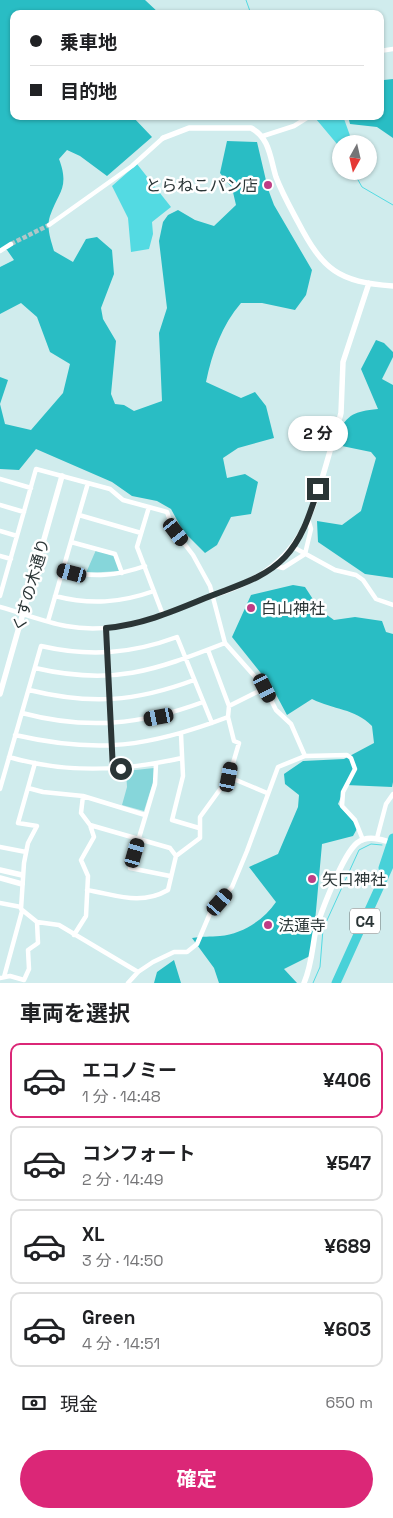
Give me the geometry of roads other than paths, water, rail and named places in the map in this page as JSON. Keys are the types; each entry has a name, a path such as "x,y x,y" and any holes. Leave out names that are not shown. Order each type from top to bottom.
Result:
{"highway":[{"path":"390,839 390,856"},
{"name":"C4","path":"336,983 370,910 390,856"},
{"name":"C4","path":"340,983 393,867"}],"street":[{"path":"263,136 294,126 304,120"},
{"path":"49,226 132,166 163,138 188,128 250,128 263,136 286,198 318,256 334,271 369,283 393,286"},
{"path":"0,251 11,244"},
{"path":"0,607 67,626 106,628 133,625 256,578 275,566 293,547 308,518 341,412 342,362 369,283"},
{"path":"0,596 2,583 11,559 36,469 110,489 123,500 167,512 173,529 193,555 214,595 225,643 265,688 276,710 291,724 305,756"},
{"name":"くすの木通り","path":"0,694 62,476"},
{"path":"0,479 31,488"},
{"path":"48,621 88,483"},
{"path":"0,505 24,512"},
{"path":"149,507 137,547 163,615"},
{"path":"79,516 141,533"},
{"path":"275,566 283,568 304,554 308,547 311,529 308,518"},
{"path":"0,531 17,536"},
{"path":"71,542 115,554 122,573"},
{"path":"293,547 335,570 356,575 363,580 376,599 393,605"},
{"path":"0,556 11,559"},
{"path":"63,570 97,576 122,573 145,566"},
{"path":"55,596 84,602 105,602 124,600 154,590"},
{"path":"106,628 113,770"},
{"path":"0,789 41,646 66,652 107,654 154,646 177,637 212,723"},
{"path":"35,668 63,674 108,677 139,673 225,643"},
{"path":"87,890 142,900 157,896 168,890 176,856 200,838 200,817 229,777 239,744 234,741 228,717 229,706 208,650"},
{"path":"29,690 64,698 110,700 151,695 194,680"},
{"path":"229,706 265,688"},
{"path":"22,713 55,720 111,724 159,717 203,702"},
{"path":"16,735 76,746 112,746 144,743 181,734 228,717"},
{"path":"181,734 182,783 172,820 199,828"},
{"path":"128,983 138,972 168,954 187,952 197,944 211,911 232,887 278,767 305,756 347,755 351,758 355,769 343,792 342,806 355,820 363,840"},
{"path":"9,757 67,768 113,770 182,758"},
{"path":"35,763 18,822 37,826 28,843 22,875 22,909 2,977 24,980 29,969 28,950 38,942 37,922"},
{"path":"156,764 156,779 130,868 170,876"},
{"path":"229,777 267,793"},
{"path":"28,788 43,792 83,796 146,815"},
{"path":"377,838 386,804 393,794"},
{"path":"74,935 86,916 88,876 81,860 94,837 90,825 81,813 83,796"},
{"path":"90,825 170,848 176,856"},
{"path":"304,983 311,961 319,920 347,856 356,843 363,840 390,839"},
{"path":"0,847 26,852"},
{"path":"0,870 22,875"},
{"path":"0,878 22,884"},
{"path":"0,903 22,909 37,922 56,924 138,972"}],"waterway":[{"path":"246,0 250,10"},
{"path":"358,180 362,187 393,205"},
{"path":"313,983 320,967 323,929 359,850 371,844 382,845"}],"tunnel":[{"path":"11,244 49,225"}],"place":[{"name":"とらねこパン店","path":"268,185"},
{"name":"白山神社","path":"251,608"},
{"name":"矢口神社","path":"312,879"},
{"name":"法蓮寺","path":"268,925"}]}
